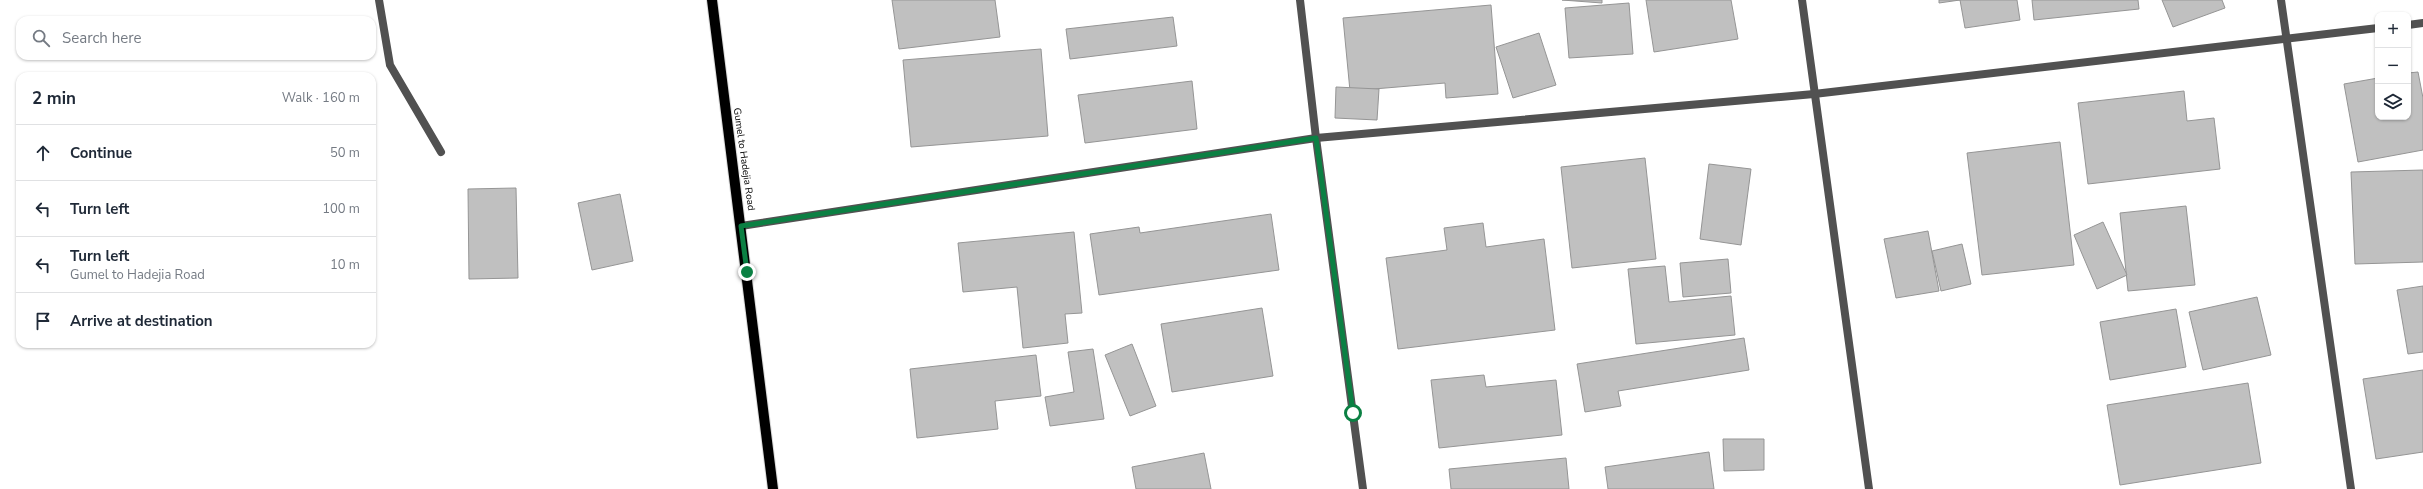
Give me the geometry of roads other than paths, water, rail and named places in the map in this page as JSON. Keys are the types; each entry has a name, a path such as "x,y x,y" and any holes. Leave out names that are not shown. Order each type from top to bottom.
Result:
{"main road":[{"name":"Gumel to Hadejia Road","path":"712,0 773,489"}],"street":[{"path":"379,0 390,64 441,152"},
{"path":"1300,0 1316,138 1363,489"},
{"path":"1802,0 1868,489"},
{"path":"2281,0 2351,489"},
{"path":"2411,25 2423,23"},
{"path":"741,226 1316,138 1814,94 2375,28"}]}
